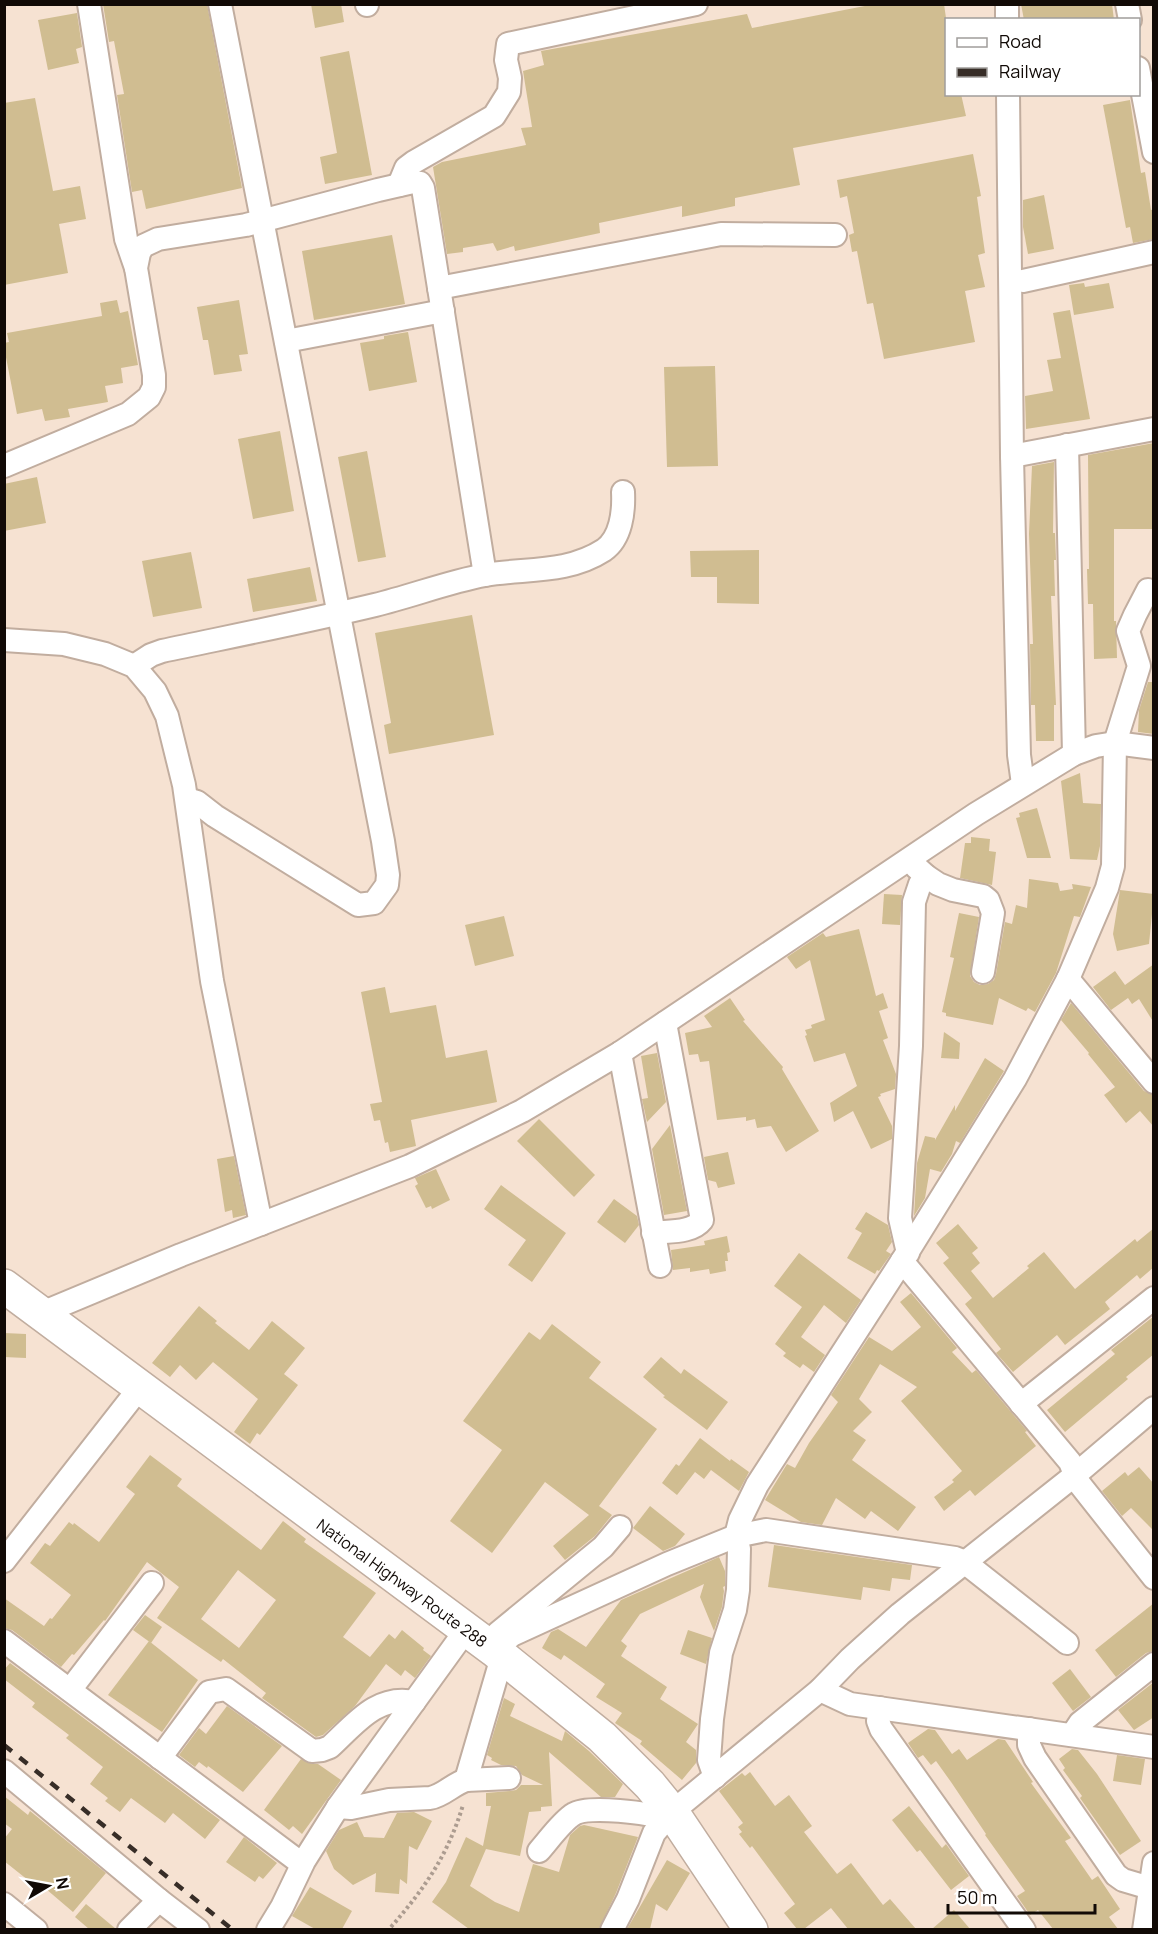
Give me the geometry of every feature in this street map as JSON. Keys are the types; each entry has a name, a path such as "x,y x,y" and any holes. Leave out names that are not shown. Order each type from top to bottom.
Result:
{"highway":[{"name":"National Highway Route 288","path":"4,1286 487,1645 602,1737 650,1785 669,1816 751,1929"}],"street":[{"path":"4,466 128,414 149,397 154,387 136,268 126,239 89,4"},
{"path":"187,799 197,802 215,816 358,905 374,903 387,885 388,875 339,614 220,4"},
{"path":"399,185 406,168 414,162 494,116 509,92 510,78 506,60 508,44 696,4"},
{"path":"1140,78 1154,152"},
{"path":"1008,96 1018,755 1023,784"},
{"path":"136,268 142,246 158,240 262,220 399,185 420,183 423,188 485,575"},
{"path":"439,288 721,234 835,235"},
{"path":"1023,281 1154,252"},
{"path":"286,341 443,311"},
{"path":"1012,456 1154,429"},
{"path":"1067,445 1074,754"},
{"path":"134,666 162,651 339,614 485,575 557,568 582,560 604,550 612,542 620,527 624,507 623,492"},
{"path":"715,1777 710,1760 712,1719 721,1653 735,1610 738,1590 739,1549 736,1536 740,1520 757,1485 905,1257 1015,1079 1068,979 1107,888 1113,866 1115,743 1139,666 1128,631 1148,590"},
{"path":"4,640 64,644 105,654 134,666 155,691 167,716 187,799 212,981 261,1224"},
{"path":"42,1313 182,1255 410,1166 522,1111 620,1053 910,858 1023,784 1074,754 1096,746 1115,743 1154,748"},
{"path":"910,858 926,876 953,890 983,896 988,900 993,913 983,972"},
{"path":"926,876 920,884 914,902 911,1046 900,1218 905,1257 1021,1404 1070,1462 1078,1482 1154,1578"},
{"path":"1068,979 1154,1082"},
{"path":"653,1233 691,1228 698,1226 702,1220 665,1023"},
{"path":"620,1053 660,1266"},
{"path":"1021,1404 1154,1298"},
{"path":"4,1561 141,1386"},
{"path":"612,1929 628,1899 648,1844 654,1833 669,1816 820,1690 850,1659 892,1622 1075,1475 1154,1408"},
{"path":"268,1929 282,1907 302,1864 338,1807 414,1702 487,1645 603,1547 620,1527"},
{"path":"487,1645 667,1564 736,1536 766,1530 955,1558 965,1563 1067,1643"},
{"path":"70,1690 152,1583"},
{"path":"4,1641 302,1864"},
{"path":"466,1780 487,1645"},
{"path":"1072,1735 1080,1723 1154,1664"},
{"path":"160,1758 209,1692 226,1689 312,1751 330,1747 371,1709 399,1700 414,1702"},
{"path":"820,1690 850,1704 1154,1747"},
{"path":"880,1708 878,1721 885,1735 1024,1929"},
{"path":"1029,1729 1029,1745 1035,1758 1116,1875 1123,1880 1150,1888"},
{"path":"4,1771 159,1900 198,1929"},
{"path":"338,1807 351,1808 389,1800 435,1797 466,1780 509,1778"},
{"path":"539,1851 572,1815 583,1811 669,1816"},
{"path":"1144,1929 1154,1863"},
{"path":"129,1929 159,1900"},
{"path":"4,1904 36,1929"}],"building":[{"path":"103,4 207,4 242,188 146,209 142,190 132,192 117,95 124,94 114,41 109,42"},
{"path":"311,4 341,4 344,22 315,28"},
{"path":"875,4 944,4 946,18 945,96 961,96 966,116 793,148 800,185 735,198 735,206 682,217 682,206 599,223 600,233 515,251 514,246 497,251 493,243 463,248 463,252 447,254 433,167 442,162 526,145 521,128 532,127 523,71 544,65 541,51 747,14 752,28"},
{"path":"1021,4 1112,4 1114,18 1024,18"},
{"path":"77,13 82,47 76,49 79,63 48,70 38,20"},
{"path":"349,51 372,175 325,184 320,157 337,153 320,57"},
{"path":"35,98 53,191 80,186 86,219 59,224 68,273 4,285 4,103"},
{"path":"1130,100 1141,173 1145,172 1151,210 1154,209 1154,239 1133,243 1130,227 1126,228 1103,105"},
{"path":"973,154 981,196 977,197 985,253 978,255 985,287 965,291 975,342 884,359 873,303 867,304 857,251 852,252 849,235 854,233 847,196 840,198 837,180"},
{"path":"1044,195 1054,249 1028,254 1023,227 1023,200"},
{"path":"392,235 405,304 314,320 302,251"},
{"path":"1084,283 1085,287 1109,283 1114,308 1074,315 1069,285"},
{"path":"117,300 120,313 128,311 138,365 121,368 123,383 105,386 108,402 68,409 70,417 45,421 42,409 17,414 4,347 4,343 9,342 7,333 102,316 100,303"},
{"path":"239,300 248,354 239,355 242,371 214,375 208,340 203,340 197,307"},
{"path":"1070,310 1090,419 1026,429 1025,396 1053,391 1047,360 1061,358 1053,313"},
{"path":"408,332 417,382 369,391 360,343"},
{"path":"715,366 718,466 667,467 664,367"},
{"path":"280,431 294,511 253,519 238,439"},
{"path":"1154,443 1154,529 1114,529 1114,621 1116,621 1117,658 1094,659 1093,604 1088,604 1088,455"},
{"path":"367,451 386,557 358,562 338,457"},
{"path":"1054,462 1053,533 1055,533 1056,560 1054,560 1055,596 1051,596 1056,705 1054,705 1054,741 1036,741 1035,705 1031,705 1030,644 1033,644 1029,534 1032,466"},
{"path":"37,477 46,523 4,531 4,484"},
{"path":"759,550 759,604 717,603 717,577 691,577 690,551"},
{"path":"191,552 202,608 153,617 142,561"},
{"path":"310,567 317,601 253,612 247,579"},
{"path":"472,615 494,735 389,754 384,725 391,723 375,633"},
{"path":"1148,682 1154,682 1154,734 1138,732 1139,710"},
{"path":"1080,773 1083,803 1101,804 1100,846 1097,860 1070,859 1061,781"},
{"path":"1037,808 1051,858 1027,858 1016,818 1020,817 1019,813"},
{"path":"971,837 990,839 989,851 996,852 992,885 960,878 965,843 971,843"},
{"path":"1029,879 1058,883 1060,891 1073,889 1072,884 1091,887 1080,917 1074,916 1056,973 1035,1012 1028,1008 1026,1011 999,998 993,1025 946,1016 946,1013 942,1012 954,958 950,957 959,913 979,917 970,976 980,985 988,984 994,980 996,974 1005,922 1012,924 1016,905 1027,908"},
{"path":"1120,890 1154,894 1149,944 1117,951 1113,934"},
{"path":"884,894 902,895 900,925 882,924"},
{"path":"504,916 514,956 475,966 465,925"},
{"path":"859,929 876,996 883,993 888,1008 879,1011 888,1038 883,1040 896,1074 895,1089 880,1094 881,1096 878,1097 892,1126 892,1139 871,1149 853,1111 834,1122 830,1103 857,1086 845,1053 814,1062 805,1030 825,1020 810,960 796,969 787,957 823,933 826,937"},
{"path":"1154,964 1154,1023 1139,999 1132,1004 1128,998 1111,1010 1093,987 1115,971 1125,985"},
{"path":"385,987 390,1013 436,1005 446,1058 487,1050 497,1102 411,1120 416,1146 390,1152 388,1142 385,1143 380,1120 374,1121 370,1104 382,1102 361,992"},
{"path":"730,998 745,1020 743,1021 783,1067 782,1069 819,1131 786,1152 771,1126 757,1128 755,1119 746,1121 746,1117 717,1120 709,1061 700,1062 698,1054 689,1055 685,1033 712,1027 704,1016"},
{"path":"1071,1003 1144,1091 1154,1095 1154,1127 1140,1111 1126,1123 1104,1095 1115,1087 1061,1020"},
{"path":"944,1032 960,1043 959,1059 941,1058"},
{"path":"657,1053 666,1102 647,1122 642,1099 648,1098 641,1056"},
{"path":"985,1058 1004,1071 960,1143 956,1141 952,1154 941,1172 930,1169 925,1198 914,1216 917,1163 925,1136 935,1138 935,1140 955,1105 955,1111"},
{"path":"539,1119 595,1175 574,1197 517,1141"},
{"path":"670,1125 687,1211 664,1215 652,1149"},
{"path":"728,1152 735,1184 718,1188 716,1182 708,1180 704,1157"},
{"path":"234,1156 246,1215 233,1218 232,1210 225,1212 217,1159"},
{"path":"436,1169 450,1200 432,1209 431,1206 426,1208 415,1186 418,1184 415,1178"},
{"path":"501,1185 566,1233 532,1282 508,1265 526,1240 484,1209"},
{"path":"614,1199 637,1216 639,1225 625,1243 597,1222"},
{"path":"866,1212 888,1225 892,1242 886,1251 891,1254 875,1274 847,1258 862,1233 855,1229"},
{"path":"958,1224 978,1248 972,1253 980,1263 971,1271 993,1298 1029,1268 1027,1266 1044,1252 1075,1289 1135,1239 1137,1242 1154,1228 1154,1267 1140,1279 1137,1275 1105,1302 1110,1309 1065,1345 1057,1335 1013,1372 996,1353 1001,1349 965,1304 972,1298 943,1263 949,1258 936,1243"},
{"path":"727,1236 730,1252 727,1253 728,1261 725,1261 726,1271 710,1274 709,1269 690,1272 690,1268 673,1270 671,1250 705,1245 704,1241"},
{"path":"799,1253 861,1300 846,1323 824,1305 801,1337 825,1355 814,1372 803,1364 800,1368 783,1356 786,1353 775,1344 802,1307 774,1286"},
{"path":"911,1293 957,1348 952,1352 972,1373 976,1370 1027,1431 1025,1432 1036,1446 975,1496 970,1490 944,1511 934,1497 954,1482 952,1480 962,1471 901,1401 917,1387 880,1364 859,1399 872,1412 853,1431 866,1440 852,1460 916,1507 898,1531 871,1511 865,1519 836,1498 822,1525 801,1522 765,1500 787,1464 795,1468 809,1443 838,1402 831,1395 869,1337 892,1351 921,1327 900,1302"},
{"path":"199,1306 217,1321 215,1323 249,1350 272,1321 305,1348 284,1374 298,1385 260,1435 257,1433 250,1444 234,1432 258,1399 213,1362 196,1380 180,1365 170,1377 152,1363"},
{"path":"1154,1316 1154,1354 1065,1432 1047,1410 1115,1354 1111,1350"},
{"path":"552,1324 601,1362 589,1378 657,1429 599,1506 612,1515 595,1536 565,1560 553,1546 589,1515 545,1482 492,1553 450,1521 502,1450 463,1421 529,1332 540,1340"},
{"path":"4,1333 26,1334 26,1358 4,1357"},
{"path":"661,1357 681,1374 684,1369 728,1402 707,1430 663,1397 665,1396 643,1377"},
{"path":"700,1438 749,1472 739,1491 711,1470 704,1479 695,1472 677,1495 662,1483 676,1464 679,1466"},
{"path":"150,1455 182,1479 177,1486 261,1550 283,1521 306,1539 304,1542 376,1593 343,1637 370,1657 389,1634 395,1639 402,1630 431,1656 415,1678 405,1670 401,1676 386,1664 355,1706 323,1735 316,1737 262,1698 266,1693 223,1659 221,1662 157,1618 179,1587 147,1562 105,1621 61,1667 12,1630 4,1628 4,1598 44,1626 50,1618 52,1619 71,1595 30,1563 45,1543 50,1546 69,1522 73,1525 74,1523 99,1542 135,1494 126,1487","holes":["238,1570 276,1600 239,1648 201,1619"]},
{"path":"1139,1467 1154,1484 1154,1531 1131,1508 1122,1516 1102,1491 1125,1472 1128,1476"},
{"path":"650,1506 685,1534 675,1546 663,1551 633,1528"},
{"path":"774,1545 912,1565 910,1580 892,1578 890,1591 863,1587 861,1600 768,1587"},
{"path":"719,1557 725,1571 725,1586 723,1587 722,1607 714,1631 700,1597 704,1584 640,1614 621,1641 627,1646 621,1656 667,1687 660,1699 698,1724 686,1742 696,1750 696,1763 682,1780 640,1744 642,1741 615,1723 622,1713 596,1697 605,1684 564,1655 561,1660 542,1648 551,1632 558,1629 586,1647 621,1600"},
{"path":"1154,1603 1154,1651 1146,1653 1116,1677 1095,1650"},
{"path":"145,1615 162,1627 151,1643 133,1630"},
{"path":"688,1630 712,1638 706,1664 680,1654"},
{"path":"149,1641 198,1680 162,1732 108,1695"},
{"path":"10,1663 220,1820 205,1839 173,1813 165,1823 131,1798 120,1812 105,1801 108,1798 90,1784 103,1767 66,1738 69,1735 32,1707 35,1703 4,1679 4,1670"},
{"path":"1070,1669 1091,1697 1073,1711 1052,1683"},
{"path":"1154,1682 1154,1717 1134,1730 1118,1710"},
{"path":"504,1698 515,1704 510,1716 562,1741 565,1731 623,1784 615,1797 601,1797 549,1752 552,1806 541,1807 541,1811 529,1812 520,1856 486,1849 470,1886 495,1902 519,1912 533,1864 559,1872 570,1835 580,1826 638,1837 599,1929 469,1929 432,1902 446,1882 466,1837 483,1846 491,1806 486,1806 486,1793 516,1790 521,1785 543,1785 522,1775 516,1766 501,1765 487,1755"},
{"path":"227,1706 282,1746 243,1792 208,1766 207,1768 199,1762 195,1767 179,1755 199,1728 206,1734"},
{"path":"928,1729 935,1730 952,1754 959,1749 967,1760 998,1739 1005,1740 1033,1782 1031,1783 1071,1838 1065,1841 1092,1880 1098,1876 1120,1909 1109,1917 1118,1929 1053,1929 1038,1910 1030,1915 1017,1896 1025,1891 951,1782 936,1761 931,1765 923,1755 918,1758 908,1743"},
{"path":"1072,1749 1078,1750 1097,1774 1141,1841 1120,1855 1063,1770 1065,1768 1059,1759"},
{"path":"1117,1755 1145,1759 1141,1785 1113,1781"},
{"path":"301,1759 318,1764 341,1780 302,1834 293,1826 289,1830 264,1810"},
{"path":"750,1772 775,1806 789,1795 812,1826 804,1832 837,1874 851,1863 883,1905 890,1899 916,1929 848,1929 831,1908 804,1929 797,1929 784,1913 795,1904 752,1846 750,1848 739,1834 742,1832 738,1827 743,1823 719,1791 742,1773 745,1776"},
{"path":"4,1796 28,1815 30,1811 106,1873 73,1912 46,1889 43,1892 4,1861 4,1839 12,1829 4,1823"},
{"path":"909,1806 942,1848 946,1844 969,1876 951,1890 920,1850 917,1852 892,1820"},
{"path":"414,1812 432,1821 417,1850 409,1846 407,1884 400,1879 399,1894 375,1892 376,1873 353,1885 334,1869 326,1851 339,1830 357,1822 364,1837 384,1838 397,1813"},
{"path":"244,1837 277,1863 263,1879 259,1876 255,1882 226,1862"},
{"path":"667,1860 690,1873 667,1911 656,1904 650,1929 627,1929"},
{"path":"310,1887 352,1911 342,1929 315,1929 292,1916"},
{"path":"86,1904 116,1929 89,1929 75,1917"},
{"path":"954,1910 970,1929 932,1929"}],"railway":[{"path":"4,1745 233,1930"}]}
